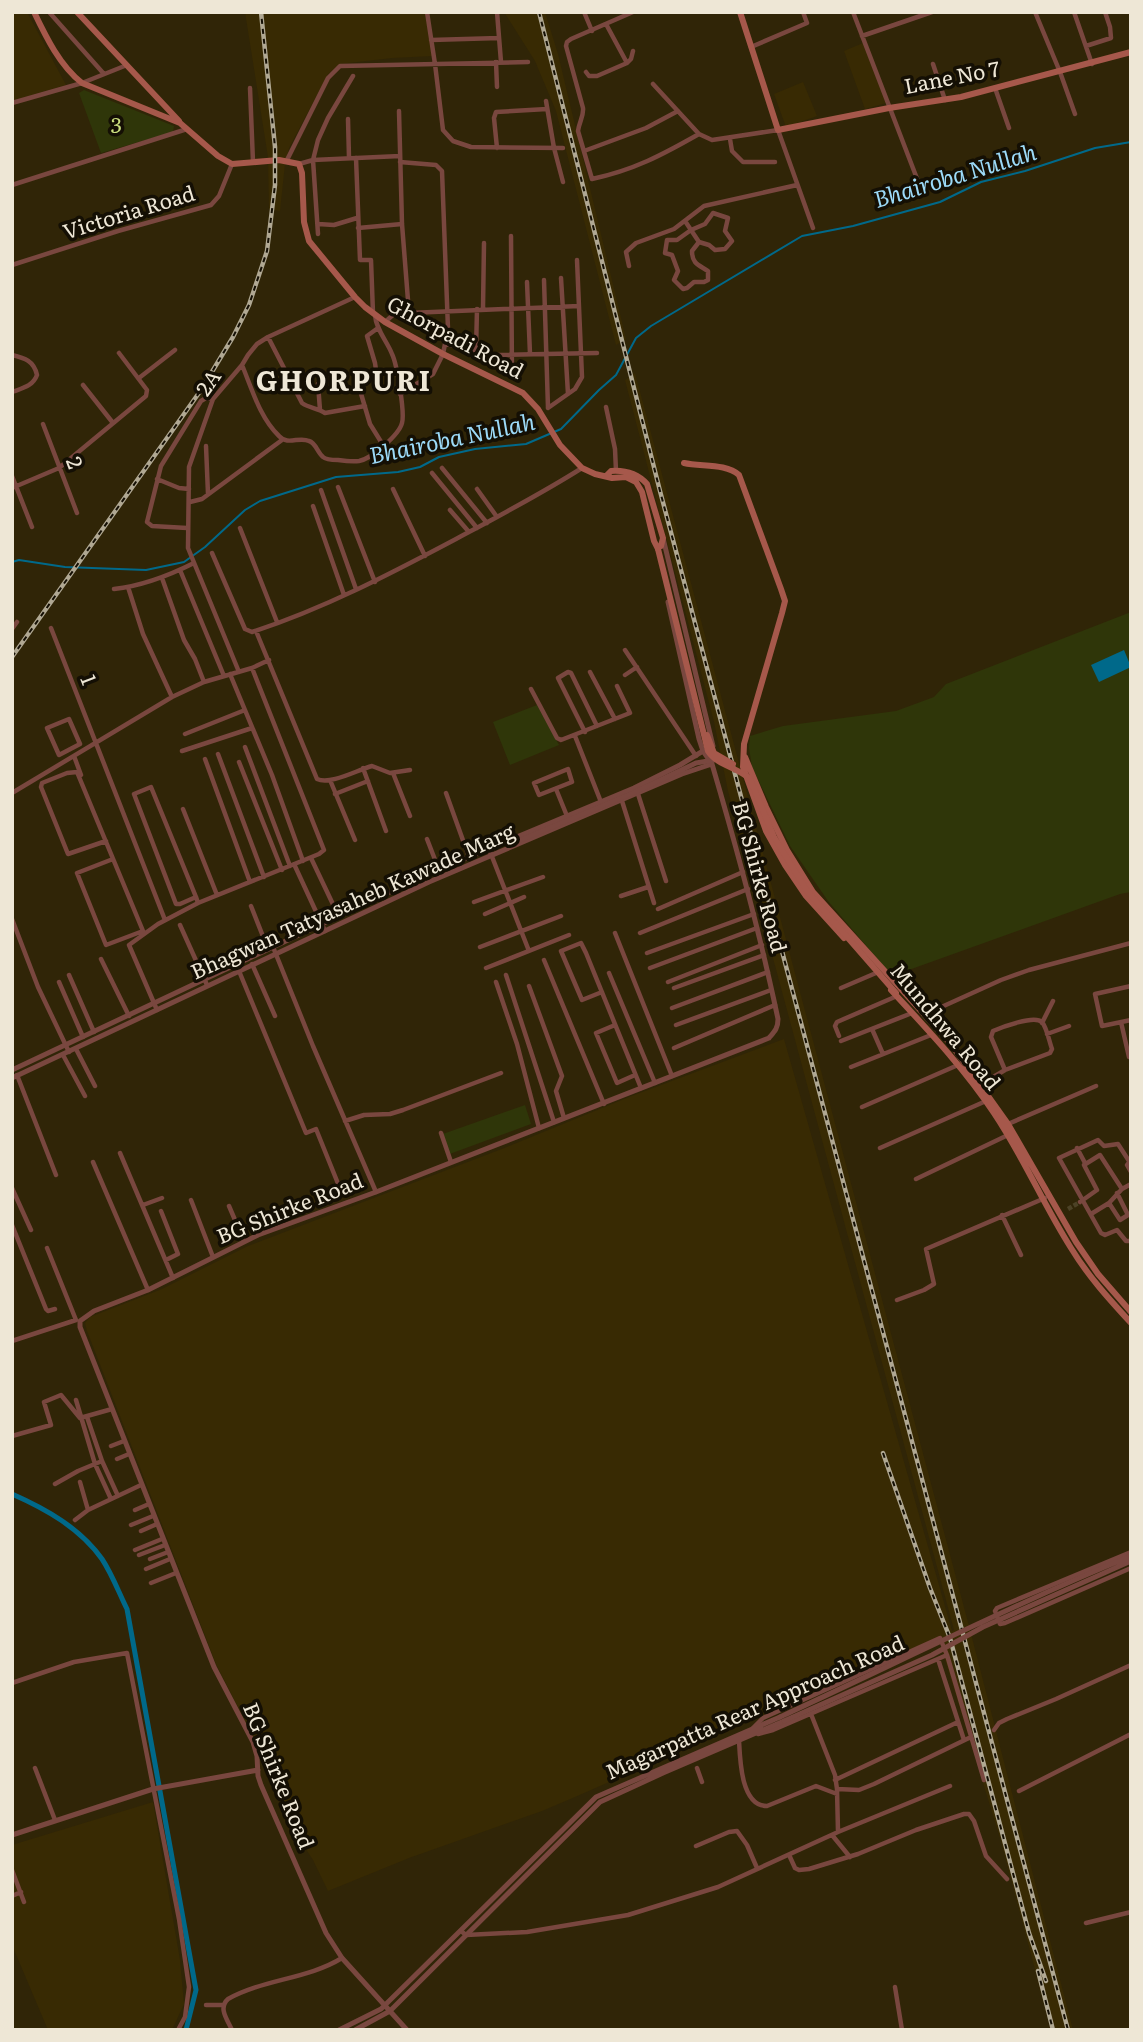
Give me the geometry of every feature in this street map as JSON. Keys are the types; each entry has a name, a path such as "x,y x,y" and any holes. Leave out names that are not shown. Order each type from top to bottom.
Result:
{"main road":[{"path":"34,12 58,57 82,83 180,123"},
{"path":"77,12 180,123 218,156 232,164 287,160 299,164"},
{"path":"740,12 778,130"},
{"name":"Lane No 7","path":"778,130 945,100 1131,52"},
{"name":"Ghorpadi Road","path":"299,164 302,173 304,222 309,241 355,297 385,322 523,393 538,409 560,445 582,468"},
{"name":"Mundhwa Road","path":"684,463 728,468 740,475 785,601 743,753 743,767 766,831 807,897 876,973 898,993 986,1101 1046,1198 1062,1212 1095,1277 1131,1312"},
{"path":"582,468 595,474 612,478 626,477 647,484 711,761 744,773 750,779 779,847 807,891 898,993 915,1006 919,1006"},
{"path":"607,475 611,471 630,472 638,480 654,541 661,544"},
{"path":"661,544 714,753 749,773 782,844 799,873 820,902 898,993"},
{"name":"Mundhwa Road","path":"743,753 787,850 813,891 951,1044 1008,1124 1070,1246 1131,1323"}],"street":[{"path":"49,12 104,74"},
{"path":"426,12 441,125 447,135 464,146 563,148"},
{"path":"497,12 497,87"},
{"path":"584,12 592,31"},
{"path":"633,12 571,39 566,46 584,113 578,131 592,179 620,173 644,163 699,134"},
{"path":"750,47 807,23 803,12"},
{"path":"853,12 921,189"},
{"path":"862,36 932,12"},
{"path":"1035,12 1075,114"},
{"path":"1075,12 1092,64"},
{"path":"1086,46 1111,38 1111,27 1105,12"},
{"path":"606,24 627,63"},
{"path":"431,40 499,38"},
{"path":"586,72 589,76 597,76 627,63 633,51"},
{"path":"287,160 328,78 337,68 527,62"},
{"path":"933,64 945,100"},
{"path":"12,103 82,83 128,65"},
{"path":"318,234 313,160 318,139 328,118 353,76"},
{"path":"653,84 699,134 712,140 778,130 813,228"},
{"path":"250,88 253,162"},
{"path":"995,88 1009,128"},
{"path":"546,101 563,182"},
{"path":"497,148 494,118 496,112 547,109"},
{"path":"399,111 402,224 409,313"},
{"path":"584,151 646,128 678,111"},
{"path":"348,119 349,158"},
{"path":"12,185 187,129"},
{"path":"730,139 732,150 743,162 775,162"},
{"path":"299,164 313,160 349,158 400,159 436,165 442,171 446,344 433,374 400,394"},
{"path":"242,365 265,417 282,440 307,440 316,446 323,458 362,461 400,429 402,423 396,367 374,314 371,260 360,260 356,158"},
{"name":"Victoria Road","path":"12,265 211,205 219,196 232,164"},
{"path":"629,266 626,252 631,246 674,229 704,206 797,185"},
{"path":"685,221 691,230 699,242 715,250 724,249 732,241 725,231 728,218 713,213 705,224 691,230 677,240 666,242 665,253 673,257 678,271 674,280 683,289 694,282 708,280 708,271 696,264 693,258 692,251 699,242"},
{"path":"318,224 334,225 357,218"},
{"path":"358,228 402,224"},
{"path":"511,236 512,376"},
{"path":"476,351 484,243"},
{"path":"544,280 548,408 575,388 582,377 577,260"},
{"path":"561,278 568,394"},
{"path":"527,282 530,354"},
{"name":"2A","path":"239,672 187,543 189,467 213,399 257,344 355,297"},
{"path":"385,322 394,314 579,306"},
{"path":"378,328 367,336 378,384"},
{"path":"268,337 297,396 307,407 328,414 365,405"},
{"path":"446,344 495,355 597,353"},
{"path":"139,378 176,350"},
{"path":"14,487 59,468 146,396 147,390 119,353"},
{"path":"12,355 33,364 37,374 32,383 12,392"},
{"path":"354,370 370,424 383,446"},
{"path":"318,384 320,410"},
{"path":"83,385 113,423"},
{"path":"187,528 147,524 161,466 201,401 206,398 213,399"},
{"path":"606,407 615,449 616,471"},
{"name":"2","path":"43,424 77,513"},
{"path":"190,502 199,501 282,440"},
{"path":"206,446 208,494"},
{"path":"442,468 486,523"},
{"path":"212,553 245,629 256,631 375,582 498,517 582,468"},
{"path":"432,473 477,528"},
{"path":"12,476 14,487 33,527"},
{"path":"157,478 189,489"},
{"path":"338,487 375,582"},
{"path":"394,489 425,556"},
{"path":"477,489 498,517"},
{"path":"321,491 356,589"},
{"path":"313,506 344,595"},
{"path":"450,510 469,532"},
{"path":"240,528 277,622"},
{"name":"BG Shirke Road","path":"407,2030 342,1958 326,1933 261,1785 253,1742 214,1667 78,1321 94,1311 173,1278 244,1241 604,1104 769,1038 778,1028 748,889 711,761 702,751 654,541"},
{"path":"529,951 492,852 633,793 696,763 711,761 712,738 661,544"},
{"path":"114,589 162,578 193,562"},
{"path":"180,570 245,710 303,861"},
{"path":"162,578 184,640 204,682"},
{"path":"128,587 143,634 172,697"},
{"path":"12,629 16,622"},
{"name":"1","path":"51,628 166,920"},
{"path":"256,631 315,776 321,781 330,780 372,766 393,774 410,770"},
{"path":"625,650 696,756"},
{"path":"12,793 172,697 204,682 252,668 269,660"},
{"path":"625,674 637,667"},
{"path":"129,945 166,920 198,903 323,852 252,668"},
{"path":"585,732 558,678 568,671 597,726"},
{"path":"590,672 615,719"},
{"path":"531,689 557,738 561,740 631,712 617,686"},
{"path":"185,734 245,710"},
{"path":"69,719 80,744 65,752 59,755 47,728 69,719"},
{"path":"182,751 252,728"},
{"path":"575,736 601,802"},
{"path":"245,747 292,865 324,929"},
{"name":"Bhagwan Tatyasaheb Kawade Marg","path":"324,929 338,917 387,898 634,788 702,751"},
{"path":"65,752 71,758 145,934"},
{"path":"218,754 264,877"},
{"path":"205,759 250,882"},
{"name":"Bhagwan Tatyasaheb Kawade Marg","path":"14,1074 63,1055 155,1006 272,950 324,929 439,870 622,801 711,761"},
{"path":"239,762 282,870"},
{"path":"363,768 386,831"},
{"path":"568,769 572,782 556,789 539,795 534,783 568,769"},
{"path":"106,841 68,854 41,787 42,783 77,772 106,841 143,931 106,945 77,873 113,859"},
{"path":"393,774 410,816"},
{"path":"330,780 355,840"},
{"path":"335,794 368,781"},
{"path":"196,897 176,904 134,794 151,787 196,897 198,903"},
{"path":"556,789 567,816"},
{"path":"446,793 470,857"},
{"path":"638,794 666,881"},
{"path":"622,801 654,903"},
{"path":"183,809 217,895"},
{"path":"427,839 439,870"},
{"path":"311,858 338,917"},
{"path":"659,909 743,872"},
{"path":"474,902 543,877"},
{"path":"621,896 648,887"},
{"path":"640,933 748,889"},
{"path":"485,915 524,897"},
{"path":"251,906 376,1192"},
{"path":"647,953 754,914"},
{"path":"480,947 561,916"},
{"path":"12,919 38,987 66,1045 73,1050 95,1086"},
{"path":"180,925 205,982"},
{"path":"650,968 757,928"},
{"path":"615,933 672,1076"},
{"path":"486,968 569,935"},
{"path":"125,937 155,1006"},
{"path":"602,992 582,1000 561,951 581,943 602,992 641,1088"},
{"path":"926,1014 1029,970 1131,943"},
{"path":"668,982 762,945"},
{"name":"Bhagwan Tatyasaheb Kawade Marg","path":"205,982 238,971 272,950"},
{"path":"674,988 764,955"},
{"path":"101,959 129,1016"},
{"path":"544,960 604,1104"},
{"path":"252,964 275,1016"},
{"path":"238,971 306,1133 316,1129 339,1186"},
{"path":"672,1008 768,972"},
{"path":"609,973 655,1083"},
{"path":"841,988 876,973"},
{"path":"69,975 94,1032"},
{"path":"506,975 554,1122"},
{"path":"59,982 83,1037"},
{"path":"496,982 517,1044 539,1128"},
{"path":"529,986 562,1076 556,1091 564,1118"},
{"path":"1131,986 1095,994 1102,1026 1131,1020"},
{"path":"676,1025 771,990"},
{"path":"898,993 836,1022 840,1038 914,1015"},
{"path":"1042,1023 1053,1001"},
{"path":"674,1048 775,1005"},
{"name":"Bhagwan Tatyasaheb Kawade Marg","path":"14,1074 66,1045 155,1006"},
{"path":"980,1085 1005,1070 1050,1054 1052,1048 1042,1023 1030,1019 993,1031 991,1037 1005,1070"},
{"path":"1121,1022 1129,1057"},
{"path":"615,1025 596,1033 617,1083 635,1075"},
{"path":"1047,1034 1069,1026"},
{"path":"872,1029 883,1054"},
{"path":"851,1067 933,1034"},
{"path":"63,1055 85,1096"},
{"path":"862,1107 958,1065"},
{"path":"345,1121 363,1115 390,1114 501,1073"},
{"path":"14,1074 56,1175"},
{"path":"1008,1124 1096,1086"},
{"path":"880,1147 986,1101"},
{"path":"441,1133 451,1162"},
{"path":"916,1179 1008,1135"},
{"path":"1131,1172 1127,1165 1130,1161 1118,1144 1104,1146 1098,1140 1059,1158 1101,1233 1105,1235 1117,1230 1126,1241 1131,1241"},
{"path":"1077,1148 1097,1191 1082,1201"},
{"path":"120,1153 173,1278"},
{"path":"1085,1163 1102,1156 1128,1215 1120,1220 1109,1203"},
{"path":"93,1162 148,1290"},
{"path":"1091,1214 1131,1184"},
{"path":"12,1188 31,1230"},
{"path":"143,1206 162,1198"},
{"path":"897,1300 934,1284 926,1249 1046,1198"},
{"path":"191,1200 213,1257"},
{"path":"229,1206 244,1241"},
{"path":"160,1211 178,1254 166,1260"},
{"path":"1002,1215 1021,1255"},
{"path":"12,1225 46,1310 55,1309"},
{"path":"12,1340 78,1321 47,1248"},
{"path":"12,1436 51,1425 44,1402 61,1395 80,1418"},
{"path":"76,1401 95,1464 111,1499"},
{"path":"80,1418 112,1409"},
{"path":"87,1417 102,1461 118,1496"},
{"path":"110,1446 124,1441"},
{"path":"117,1459 129,1454"},
{"path":"55,1484 102,1461"},
{"path":"80,1482 88,1510"},
{"path":"75,1520 88,1510 141,1485"},
{"path":"135,1510 149,1504"},
{"path":"131,1525 153,1516"},
{"path":"141,1531 157,1524"},
{"path":"137,1553 163,1542"},
{"path":"150,1559 168,1552"},
{"path":"1131,1554 995,1611 1000,1624 1005,1623 1131,1568"},
{"name":"Magarpatta Rear Approach Road","path":"782,1719 975,1624 1131,1554"},
{"path":"146,1569 170,1559"},
{"name":"Magarpatta Rear Approach Road","path":"521,1876 596,1797 932,1654 983,1627 1131,1561"},
{"path":"151,1583 176,1573"},
{"path":"753,1731 763,1718 938,1638 941,1639 947,1655 984,1780"},
{"path":"12,1683 74,1662 127,1653 155,1789 189,1987 185,2017 178,2030"},
{"path":"753,1731 773,1730 947,1655"},
{"path":"938,1659 964,1740"},
{"path":"994,1730 999,1723 1007,1719 1131,1665"},
{"path":"811,1714 833,1768 837,1792 835,1833 850,1857"},
{"path":"835,1780 958,1721"},
{"name":"Magarpatta Rear Approach Road","path":"355,2030 388,2008 521,1876 608,1797 739,1740 753,1731"},
{"path":"1019,1791 1131,1734"},
{"path":"739,1740 747,1791 755,1803 767,1806 816,1786 837,1792 859,1790 971,1737"},
{"path":"35,1768 55,1820"},
{"path":"697,1768 702,1782"},
{"path":"12,1835 155,1789 258,1770"},
{"path":"463,1933 527,1932 628,1915 718,1886 835,1833 950,1786"},
{"path":"790,1857 795,1868 799,1870 850,1857 916,1830 969,1814 986,1856 1007,1878"},
{"path":"48,1822 52,1832"},
{"path":"696,1846 737,1831 747,1845 757,1868"},
{"path":"12,1870 24,1902"},
{"path":"12,1896 21,1892"},
{"path":"1086,1923 1131,1912"},
{"path":"223,2005 235,1995 325,1967 342,1958"},
{"path":"895,1987 902,2030"},
{"path":"206,2005 223,2005"},
{"path":"223,2005 232,2030"},
{"name":"Magarpatta Rear Approach Road","path":"339,2030 388,2008"}],"shaded area":[{"path":"12,12 27,12 66,85 12,101"},
{"path":"245,12 425,12 433,56 340,64 328,74 289,148 280,211 269,209 268,157"},
{"path":"504,12 545,12 558,54 626,339 616,345 556,111 535,61"},
{"path":"863,43 886,103 865,109 844,51"},
{"path":"803,82 817,116 786,127 774,94"},
{"path":"635,373 969,1626 1073,2030 1051,2030 1001,1841 941,1647 941,1636 542,1811 409,1858 328,1891 300,1840 216,1664 87,1331 85,1323 90,1317 162,1289 248,1246 784,1039 952,1631 954,1630 728,791 714,722 625,380"},
{"path":"153,1802 180,1960 184,2004 172,2030 48,2030 12,1945 12,1845"}],"green space":[{"name":"3","path":"84,90 174,126 173,132 101,153 79,93"},
{"path":"1131,612 1131,892 892,976 828,901 790,846 752,767 750,736 783,726 896,711 934,697 946,684"},
{"path":"537,705 559,745 510,765 493,722"},
{"path":"525,1105 531,1124 447,1155 440,1135"}],"water":[{"path":"1124,650 1131,667 1099,682 1091,665"}],"waterway":[{"name":"Bhairoba Nullah","path":"12,562 19,560 65,567 146,570 184,562 205,547 245,510 260,501 336,477 398,472 420,467 439,457 475,449 526,444 561,429 616,375 636,338 651,326 802,236 853,226 940,202 981,182 1095,148 1131,142"},
{"path":"12,1494 50,1513 83,1538 106,1565 127,1609 196,1990 186,2030"}],"tunnel":[{"path":"1068,1209 1080,1202"}],"railway":[{"path":"12,657 201,390 249,305 267,251 275,185 275,147 261,12"},
{"path":"539,12 660,491 1068,2030"},
{"path":"883,1453 950,1638 1029,1933 1046,1981"},
{"path":"1038,1971 1053,2030"}],"district":[{"name":"GHORPURI","path":"344,381"}]}
